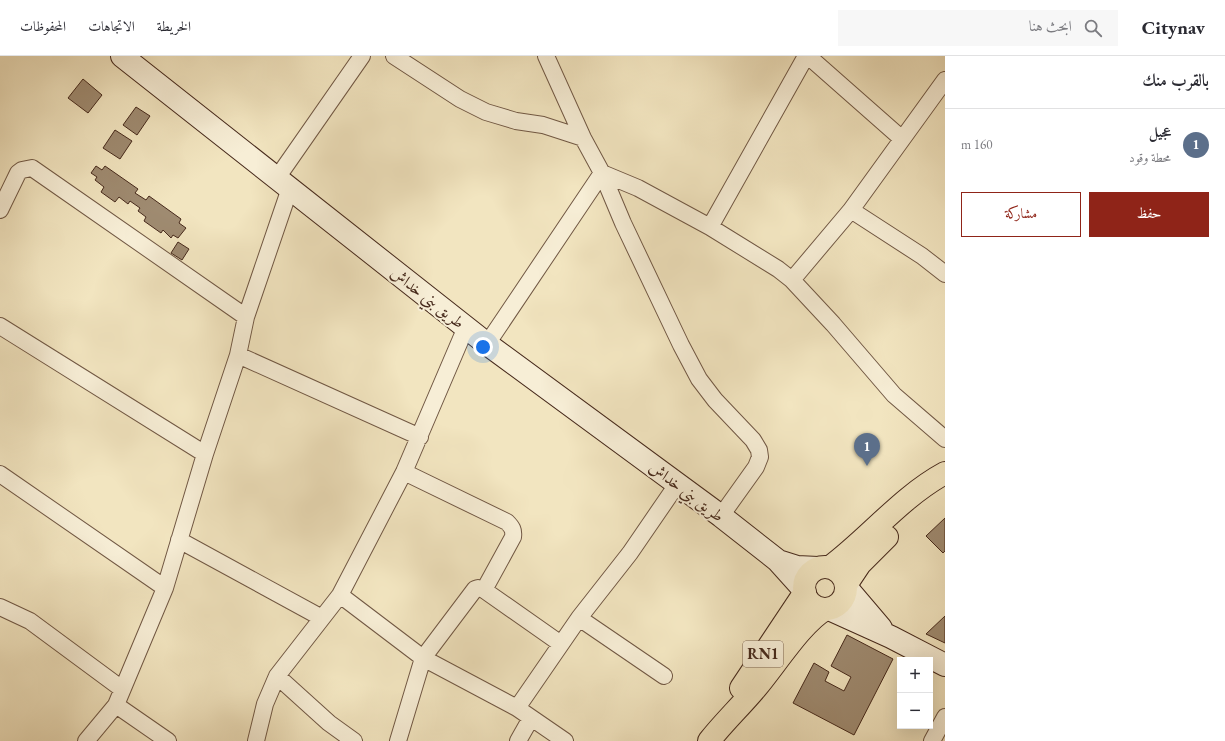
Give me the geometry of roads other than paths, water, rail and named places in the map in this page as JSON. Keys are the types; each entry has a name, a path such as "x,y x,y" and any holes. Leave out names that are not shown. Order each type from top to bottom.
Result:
{"main road":[{"name":"طريق بني خداش","path":"122,56 487,344 721,516 777,560 805,591"},
{"path":"945,474 911,495 858,545 808,577 805,591 810,602 820,608 827,609 891,637 945,665"},
{"path":"827,609 836,606 841,602 846,586 868,555 919,504 945,474"},
{"name":"طريق بني خداش","path":"777,560 797,567 824,568"},
{"path":"824,568 841,573 846,586 867,614 891,637"},
{"name":"RN1","path":"709,741 725,719 756,664 805,591"},
{"name":"RN1","path":"725,719 757,687 811,620 827,609"}],"street":[{"path":"86,741 116,705 165,588 205,454 238,355 246,317 283,183 362,56"},
{"path":"394,56 460,99 486,112 543,125 583,138"},
{"path":"546,56 583,138 602,173 623,223 681,346 699,379 715,400 753,440 759,450 760,457 756,467 721,516"},
{"path":"710,227 748,156 777,111 807,56 901,138"},
{"path":"792,280 851,210 901,138 945,80"},
{"path":"0,210 18,173 22,170 32,168 246,317"},
{"path":"602,173 638,188 710,227 778,269 792,280 833,324 894,395 945,439"},
{"path":"487,344 602,173"},
{"path":"851,210 922,256 945,274"},
{"path":"0,326 205,454"},
{"path":"256,741 265,704 277,676 340,595 404,472 466,327"},
{"path":"238,355 420,437"},
{"path":"404,472 507,522 512,527 514,531 513,537 484,590"},
{"path":"0,474 165,588"},
{"path":"517,708 579,618 630,553 678,483"},
{"path":"179,540 322,618"},
{"path":"398,741 423,658 472,591 478,588 484,590 561,644"},
{"path":"340,595 423,658 517,708 566,741"},
{"path":"0,607 30,621 122,689"},
{"path":"579,618 664,676"},
{"path":"277,676 329,723 354,741"},
{"path":"116,705 168,741"},
{"path":"932,741 945,717"},
{"path":"518,741 531,718"}],"place":[{"name":"عجيل","path":"867,466"}]}
